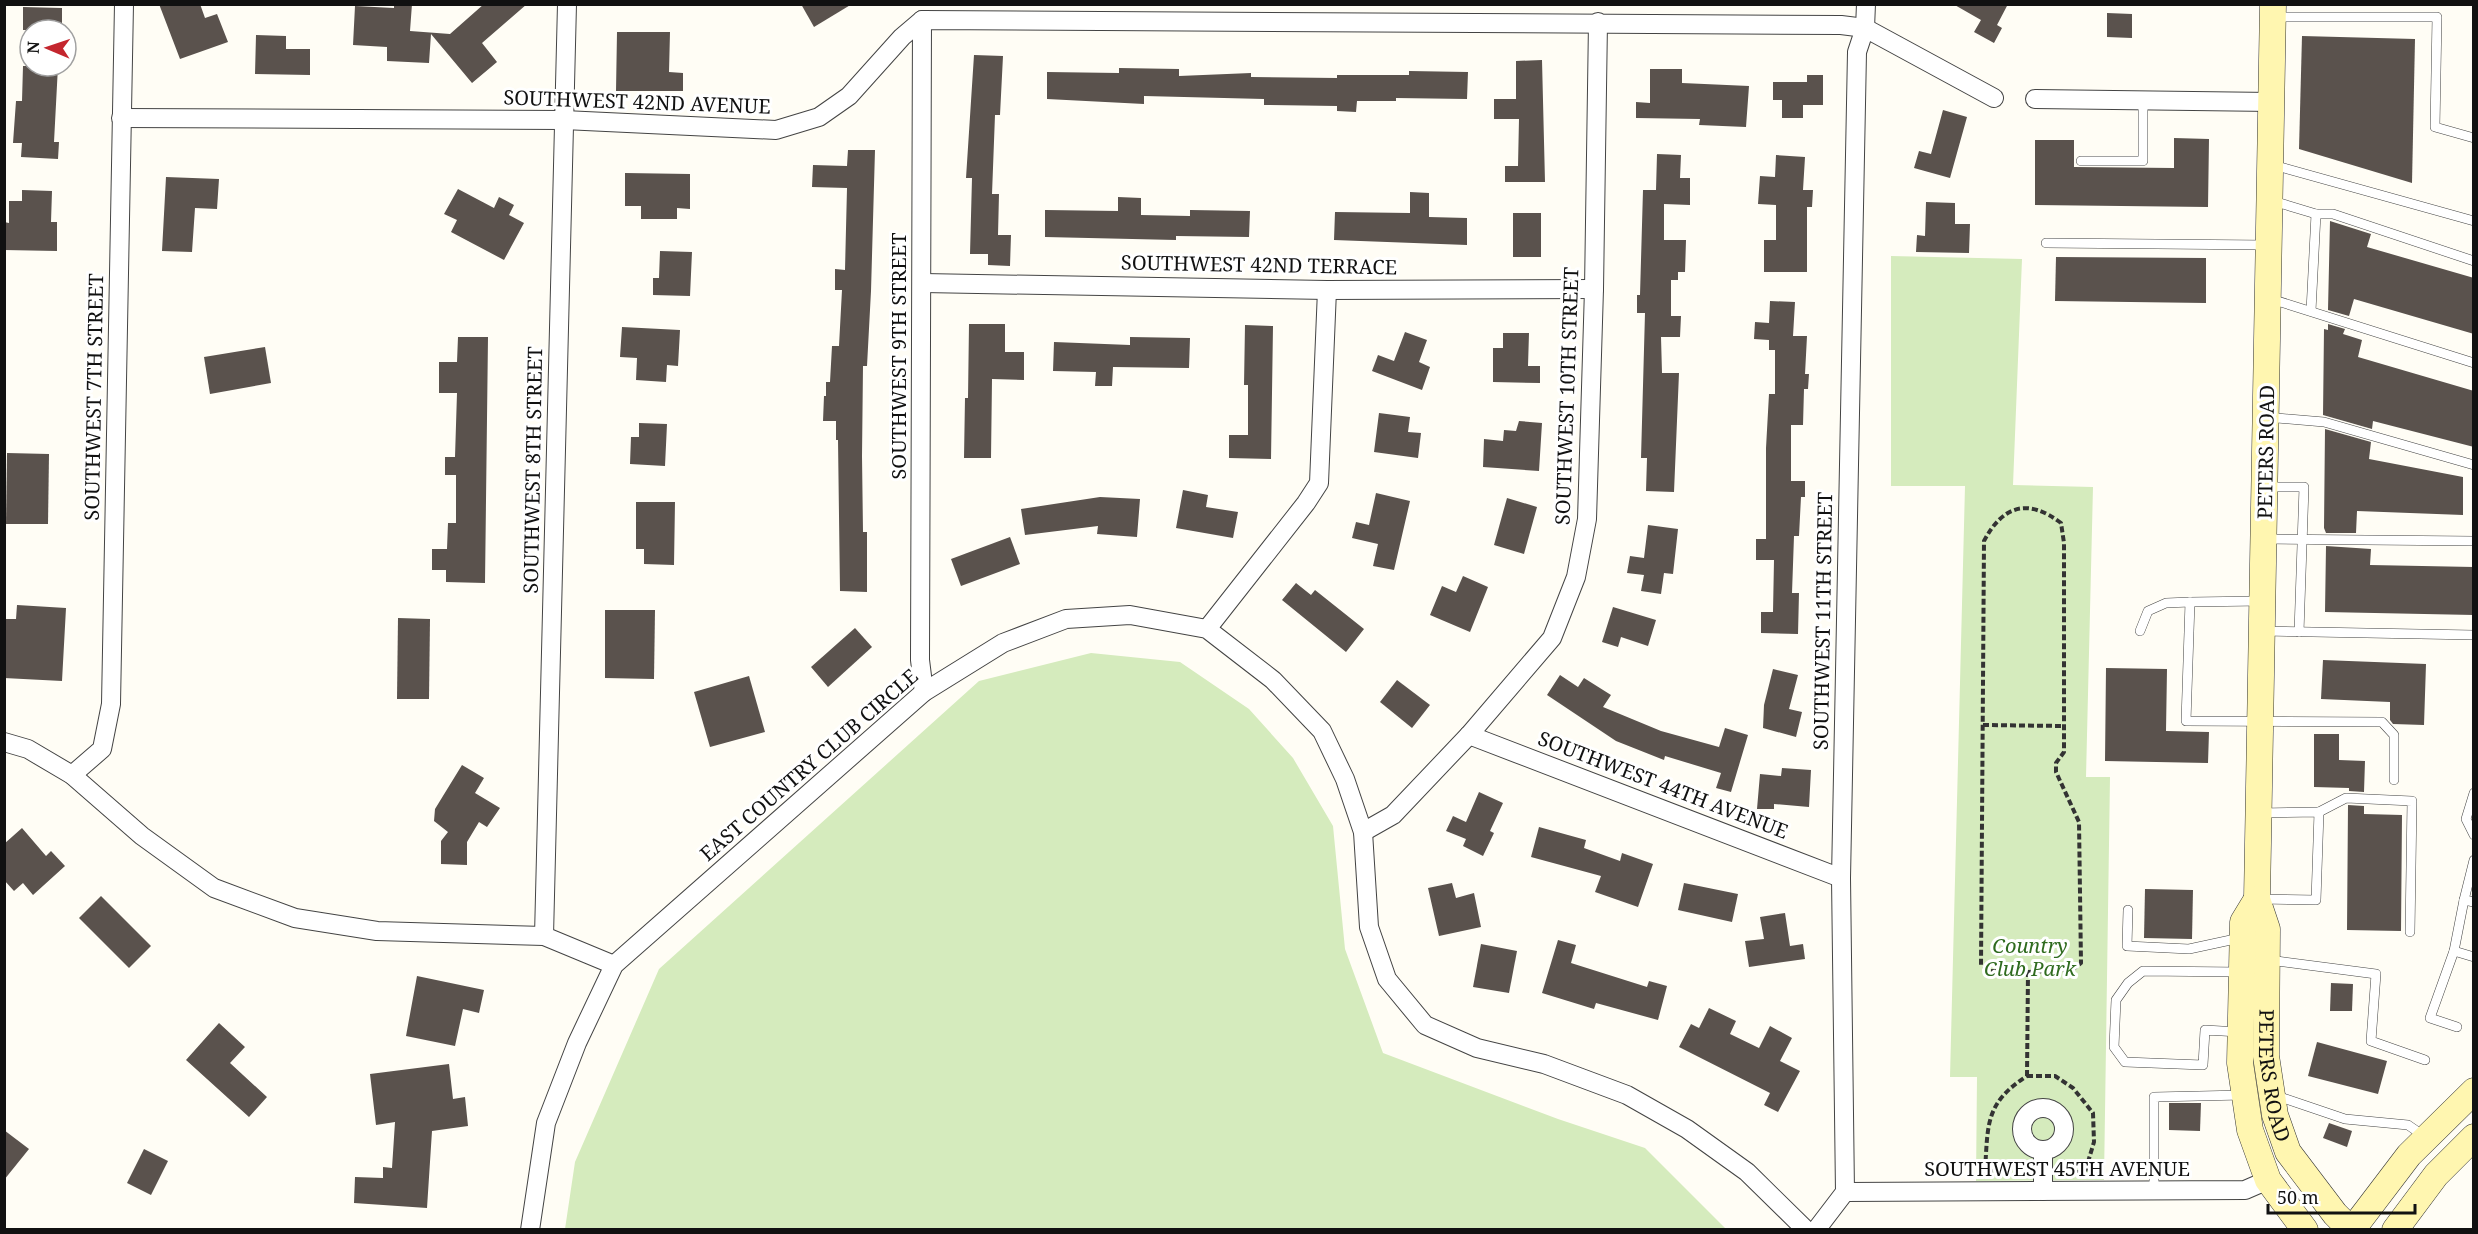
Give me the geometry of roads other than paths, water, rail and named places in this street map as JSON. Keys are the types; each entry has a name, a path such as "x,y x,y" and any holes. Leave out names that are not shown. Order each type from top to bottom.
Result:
{"street":[{"name":"SOUTHWEST 7TH STREET","path":"72,775 102,749 111,704 124,4"},
{"name":"SOUTHWEST 8TH STREET","path":"544,936 567,4"},
{"name":"SOUTHWEST 11TH STREET","path":"1845,1192 1841,878 1857,52 1865,28 1866,4"},
{"name":"PETERS ROAD","path":"2273,11 2257,898 2267,928 2266,1056 2275,1115 2288,1152 2335,1214 2351,1230"},
{"name":"SOUTHWEST 42ND AVENUE","path":"121,118 564,120 776,130 819,117 849,96 902,37 922,21"},
{"path":"922,21 1598,22 1841,25 1865,28 1994,98"},
{"name":"SOUTHWEST 9TH STREET","path":"922,21 923,283 920,660 924,692"},
{"name":"SOUTHWEST 10TH STREET","path":"1364,832 1393,815 1469,735 1552,638 1576,577 1587,519 1594,289 1598,22"},
{"path":"2035,99 2272,102"},
{"name":"SOUTHWEST 42ND TERRACE","path":"923,283 1328,290 1594,289"},
{"path":"1207,629 1306,503 1319,483 1328,290"},
{"name":"EAST COUNTRY CLUB CIRCLE","path":"530,1230 546,1123 577,1043 614,965 924,692 1003,643 1066,619 1130,615 1207,629 1273,680 1322,731 1345,779 1364,832 1369,927 1387,979 1425,1025 1477,1048 1544,1064 1628,1095 1687,1129 1747,1172 1806,1230"},
{"name":"SOUTHWEST 44TH AVENUE","path":"1469,735 1841,878"},
{"path":"4,742 28,749 72,775 142,836 214,888 295,918 377,931 544,936 614,965"},
{"name":"PETERS ROAD","path":"2257,898 2243,922 2240,972 2240,1063 2250,1131 2268,1180 2305,1230"},
{"path":"2351,1230 2409,1155 2474,1090"},
{"path":"2395,1230 2436,1174 2474,1137"},
{"path":"2043,1151 2043,1191"},
{"name":"SOUTHWEST 45TH AVENUE","path":"1845,1192 2244,1190 2268,1180"},
{"path":"1816,1230 1845,1192"}],"lane":[{"path":"2273,11 2437,17 2435,127 2474,138"},
{"path":"2082,160 2143,161 2143,100"},
{"path":"2271,165 2474,221"},
{"path":"2270,200 2316,214 2333,214 2474,261"},
{"path":"2311,312 2316,214"},
{"path":"2046,243 2269,245"},
{"path":"2268,298 2474,363"},
{"path":"2266,417 2324,422 2474,465"},
{"path":"2265,487 2304,486 2299,632"},
{"path":"2264,539 2474,541"},
{"path":"2140,631 2148,611 2166,603 2263,601"},
{"path":"2190,602 2186,721 2382,722 2394,735 2394,780"},
{"path":"2262,631 2474,635"},
{"path":"2474,793 2466,819 2474,835"},
{"path":"2259,813 2319,812 2346,798 2412,801 2410,932"},
{"path":"2257,898 2316,900 2319,812"},
{"path":"2457,1027 2430,1018 2469,901 2474,860"},
{"path":"2128,910 2127,946 2188,949 2242,937"},
{"path":"2454,951 2474,957"},
{"path":"2266,960 2376,974 2371,1041 2425,1060"},
{"path":"2240,972 2143,971 2128,983 2116,1000 2114,1047 2126,1062 2203,1065 2205,1030 2240,1032"},
{"path":"2154,1191 2154,1097 2245,1094"},
{"path":"2272,1095 2345,1119 2408,1125 2426,1138"}],"park label":[{"name":"Country Club Park","path":"2030,958"}]}
